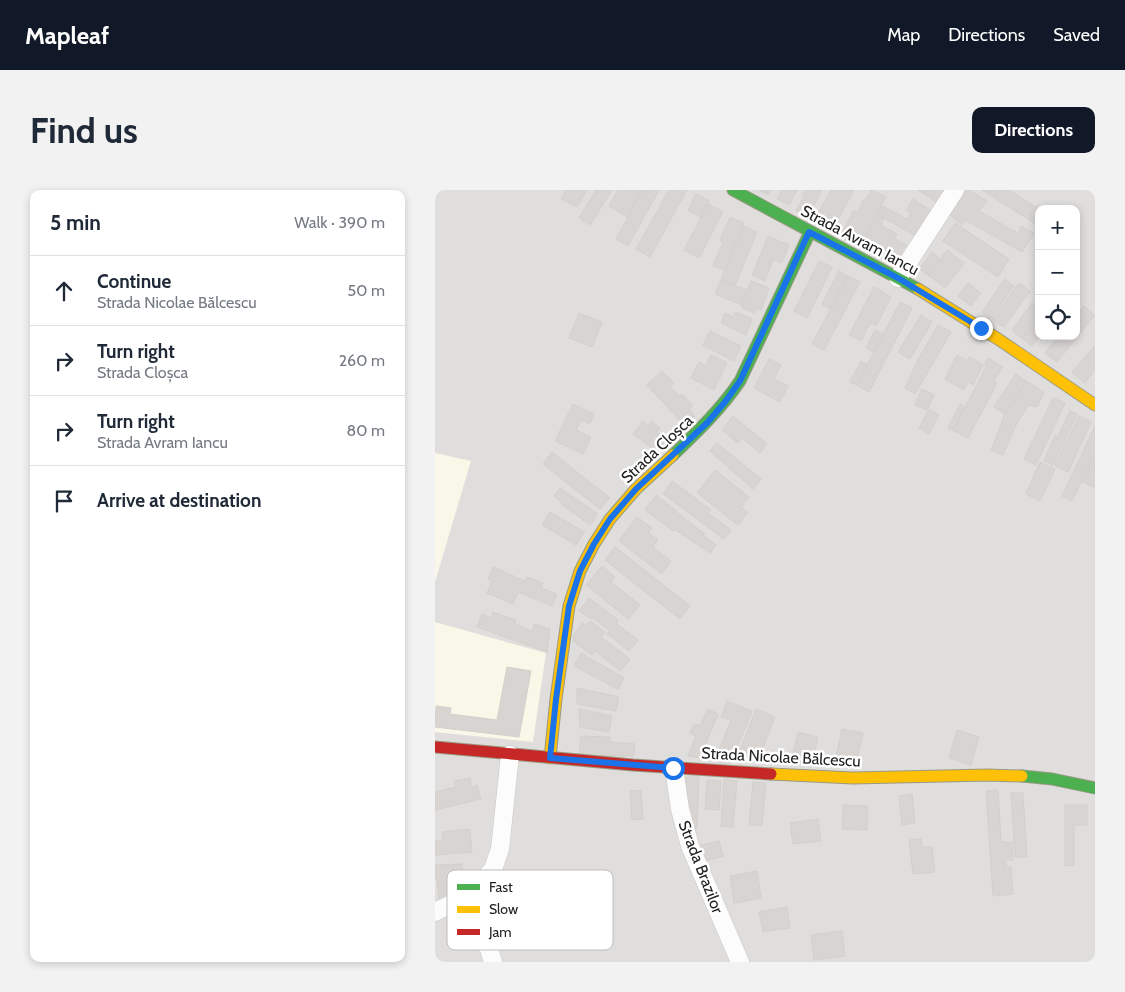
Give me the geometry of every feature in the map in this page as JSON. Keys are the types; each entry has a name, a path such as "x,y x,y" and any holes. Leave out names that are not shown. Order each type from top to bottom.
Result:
{"street":[{"name":"Strada Avram Iancu","path":"733,190 898,278 981,328 1095,405"},
{"path":"898,278 955,190"},
{"name":"Strada Cloșca","path":"550,758 569,606 580,571 610,519 636,489 707,423 740,381 809,232"},
{"name":"Strada Nicolae Bălcescu","path":"435,747 673,768 867,778 1011,775 1041,778 1095,788"},
{"path":"492,870 500,849 510,754"},
{"name":"Strada Brazilor","path":"673,768 680,809 690,846 741,962"},
{"path":"435,912 447,906"},
{"path":"489,950 493,962"}],"shaded area":[{"path":"435,190 1095,190 1095,962 435,962"},
{"path":"435,453 471,461 435,582"},
{"path":"435,622 546,653 533,742 435,732"}],"building":[{"path":"566,190 587,190 577,207 561,199"},
{"path":"596,190 612,190 590,225 579,218"},
{"path":"618,190 642,190 627,217 609,206"},
{"path":"643,190 659,190 628,246 616,239"},
{"path":"669,190 687,190 650,257 636,249"},
{"path":"759,190 771,190 768,195"},
{"path":"782,190 797,190 789,205 777,199"},
{"path":"805,190 822,190 808,217 796,210 805,195 803,194"},
{"path":"831,190 854,190 832,231 814,221"},
{"path":"871,190 886,197 860,247 840,236 854,210 857,212"},
{"path":"918,190 943,190 946,192 939,204"},
{"path":"967,190 987,201 979,211 1018,233 1021,226 1034,233 1022,252 965,220 962,225 950,215"},
{"path":"982,190 1009,190 1035,206 1035,223"},
{"path":"696,194 709,201 700,217 688,210"},
{"path":"913,199 933,212 916,236 878,215 883,206 907,219 911,213 906,210"},
{"path":"708,204 723,212 699,258 684,250"},
{"path":"878,216 884,219 881,225 897,234 895,239 906,245 897,259 874,246 873,249 863,243"},
{"path":"730,217 744,223 725,270 713,266 723,242 720,240"},
{"path":"955,223 1009,259 998,277 943,241"},
{"path":"743,226 757,232 735,286 721,280"},
{"path":"768,236 789,245 782,263 773,259 765,281 752,275"},
{"path":"947,250 964,263 945,288 928,275"},
{"path":"932,252 940,259 928,275 919,269"},
{"path":"819,261 832,267 807,318 794,311"},
{"path":"839,271 848,276 830,309 822,304"},
{"path":"848,276 860,282 824,350 812,344"},
{"path":"1005,279 1014,286 991,318 982,312"},
{"path":"721,280 747,290 742,305 715,294"},
{"path":"751,281 769,288 761,310 756,308 754,313 741,307"},
{"path":"968,283 981,293 971,306 958,296"},
{"path":"1019,283 1030,291 1004,327 992,319"},
{"path":"874,287 891,297 876,326 870,323 861,341 849,335"},
{"path":"900,302 912,308 869,392 857,385"},
{"path":"1032,303 1035,305 1035,321 1021,338 1012,330"},
{"path":"1084,306 1095,315 1080,334 1080,311"},
{"path":"736,312 752,319 746,335 721,323 725,313 734,317"},
{"path":"579,313 602,322 592,347 569,338"},
{"path":"921,315 932,322 910,359 898,352"},
{"path":"1035,322 1035,340 1037,340 1032,346 1022,338"},
{"path":"938,325 951,332 915,394 905,388"},
{"path":"875,330 883,334 874,352 866,348"},
{"path":"710,331 741,346 734,361 703,345"},
{"path":"1054,340 1075,340 1057,362 1045,353 1055,341"},
{"path":"1095,345 1095,370 1085,383 1072,372"},
{"path":"711,355 727,363 714,390 691,378 699,362 706,366"},
{"path":"957,355 967,361 969,357 983,365 973,385 968,382 964,390 945,379"},
{"path":"988,358 1003,367 994,381 997,383 968,438 953,430 987,365 984,364"},
{"path":"769,359 781,365 774,379 788,386 780,402 754,388"},
{"path":"861,361 867,365 857,385 850,382"},
{"path":"662,371 674,383 670,386 679,396 682,394 693,406 689,409 695,416 685,426 647,385"},
{"path":"1016,374 1026,381 1005,414 994,407"},
{"path":"1026,381 1044,392 1037,407 1029,405 1018,421 1003,455 991,450 1005,414"},
{"path":"922,389 934,395 927,410 915,405"},
{"path":"1053,398 1065,403 1036,465 1024,459"},
{"path":"573,404 594,414 590,424 581,420 576,430 591,437 583,454 555,441"},
{"path":"960,404 965,407 953,430 948,428"},
{"path":"929,409 939,415 929,434 919,428"},
{"path":"1070,411 1077,414 1053,465 1044,461 1055,436 1058,437"},
{"path":"733,416 767,444 760,453 742,438 738,443 722,430"},
{"path":"1079,416 1091,422 1068,472 1055,465"},
{"path":"643,421 648,426 651,421 660,428 657,432 668,441 656,451 633,434"},
{"path":"1095,426 1095,454 1072,501 1062,496"},
{"path":"717,443 761,479 753,489 710,451"},
{"path":"552,452 610,498 600,509 543,464"},
{"path":"1095,456 1095,488 1083,482"},
{"path":"1040,462 1055,469 1040,501 1026,494"},
{"path":"715,470 749,497 741,507 748,512 738,525 697,493"},
{"path":"672,481 711,510 708,513 731,530 724,539 663,494"},
{"path":"560,488 598,514 590,525 561,504 562,502 554,496"},
{"path":"656,495 716,545 710,553 674,529 673,531 645,510"},
{"path":"550,512 584,532 576,545 542,525"},
{"path":"637,517 652,528 648,533 658,540 653,547 671,561 662,574 619,541"},
{"path":"615,547 690,606 680,619 605,560"},
{"path":"602,566 615,577 611,582 640,605 628,619 586,585"},
{"path":"493,567 525,581 527,577 543,583 541,588 557,594 552,606 518,592 513,604 487,593 492,581 488,579"},
{"path":"589,598 618,620 616,623 638,640 629,651 607,634 610,631 592,617 591,619 579,611"},
{"path":"493,612 516,620 515,624 532,632 534,624 550,629 547,652 477,627 482,614 491,618"},
{"path":"590,621 605,632 601,637 630,659 621,671 595,651 592,655 573,641 574,635 582,623 586,626"},
{"path":"581,653 624,678 618,689 574,666"},
{"path":"507,667 531,671 519,737 435,727 436,706 451,708 450,714 497,720"},
{"path":"577,688 619,697 616,711 577,704"},
{"path":"727,701 752,711 731,763 714,762 731,720 721,717"},
{"path":"579,709 612,716 609,732 580,727"},
{"path":"708,709 718,714 700,758 688,756 696,736 690,733 694,724 700,726"},
{"path":"756,709 775,717 759,758 740,750"},
{"path":"842,729 863,733 857,761 836,756"},
{"path":"957,730 979,737 971,765 949,758"},
{"path":"798,732 818,737 811,766 791,761"},
{"path":"581,736 610,737 610,742 635,744 634,756 579,755"},
{"path":"684,777 699,777 697,828 689,830"},
{"path":"470,778 472,787 477,785 481,799 435,810 435,792 456,787 454,781"},
{"path":"724,779 737,781 733,827 721,826"},
{"path":"707,780 721,781 719,810 705,809"},
{"path":"753,782 766,783 762,826 749,824"},
{"path":"641,790 643,819 632,820 630,791"},
{"path":"998,790 1001,842 1012,842 1013,860 1006,860 1006,867 1011,867 1013,894 993,896 986,791"},
{"path":"1011,793 1023,793 1027,857 1015,857"},
{"path":"912,794 915,823 902,825 899,796"},
{"path":"843,805 868,806 867,830 842,829"},
{"path":"1065,805 1087,805 1087,825 1074,825 1074,865 1065,866"},
{"path":"818,819 821,841 793,844 790,823"},
{"path":"470,829 472,852 435,855 435,841 443,840 442,832"},
{"path":"921,839 922,847 932,847 935,872 913,874 909,840"},
{"path":"719,841 723,856 702,862 698,846"},
{"path":"462,864 462,870 447,870 447,900 439,900 435,865"},
{"path":"757,871 761,898 734,903 730,876"},
{"path":"787,907 790,928 763,932 759,912"},
{"path":"842,931 845,956 814,960 811,935"}],"traffic: fast":[{"path":"733,190 918,289"},
{"path":"673,455 717,410 740,381 810,232"},
{"path":"1022,776 1052,779 1095,788"}],"traffic: slow":[{"path":"918,289 998,339 1095,405"},
{"path":"550,758 569,606 580,571 610,519 636,489 673,455"},
{"path":"771,774 853,778 1022,776"}],"traffic: jam":[{"path":"435,747 633,765 771,774"}],"route":[{"path":"673,768 550,758 569,606 580,571 610,519 636,489 707,423 740,381 809,232 898,278 981,328"}]}
